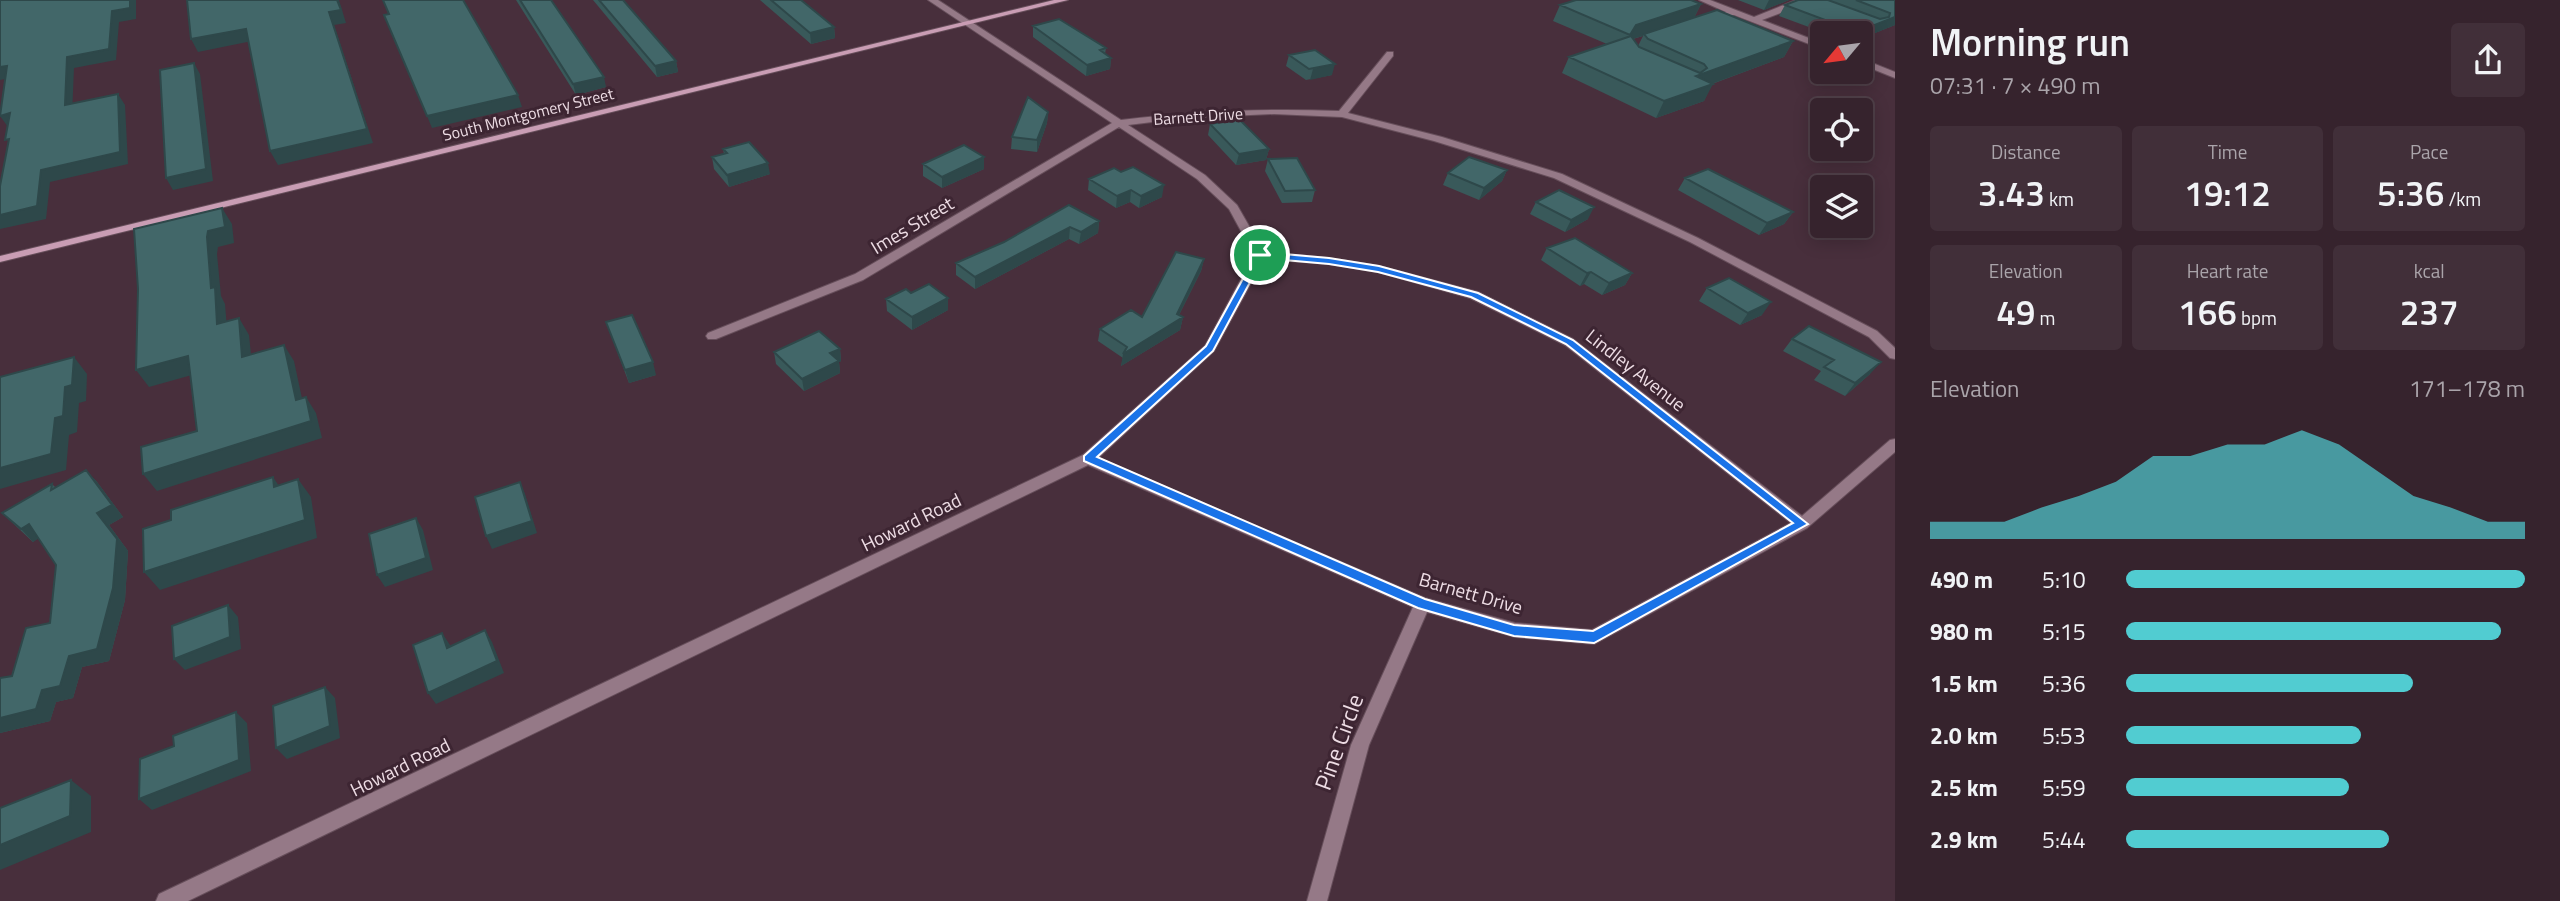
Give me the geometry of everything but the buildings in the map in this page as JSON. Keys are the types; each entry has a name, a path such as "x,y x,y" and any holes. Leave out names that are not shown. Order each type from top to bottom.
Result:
{"street":[{"path":"932,0 1201,177 1233,207 1260,255"},
{"name":"South Montgomery Street","path":"0,259 1064,0"},
{"path":"1703,0 1810,41"},
{"path":"1754,20 1802,2 1800,0"},
{"path":"1703,22 1734,12"},
{"path":"1342,114 1390,54"},
{"path":"1873,66 1895,75"},
{"name":"Barnett Drive","path":"1119,123 1273,111 1342,114 1438,139 1558,176 1694,240 1873,334 1895,355"},
{"name":"Imes Street","path":"712,336 859,277 1119,123"},
{"path":"0,268 69,242"},
{"name":"Howard Road","path":"166,901 1088,458 1210,348 1260,255"},
{"name":"Lindley Avenue","path":"1260,255 1329,261 1379,269 1474,295 1569,342 1802,524"},
{"name":"Barnett Drive","path":"1088,458 1422,604 1514,630 1594,637 1802,524 1895,444"},
{"name":"Pine Circle","path":"1317,901 1360,746 1422,604"}],"route":[{"path":"1260,255 1329,261 1379,269 1474,295 1569,342 1802,524 1594,637 1514,630 1422,604 1088,458 1210,348 1260,255"}]}
